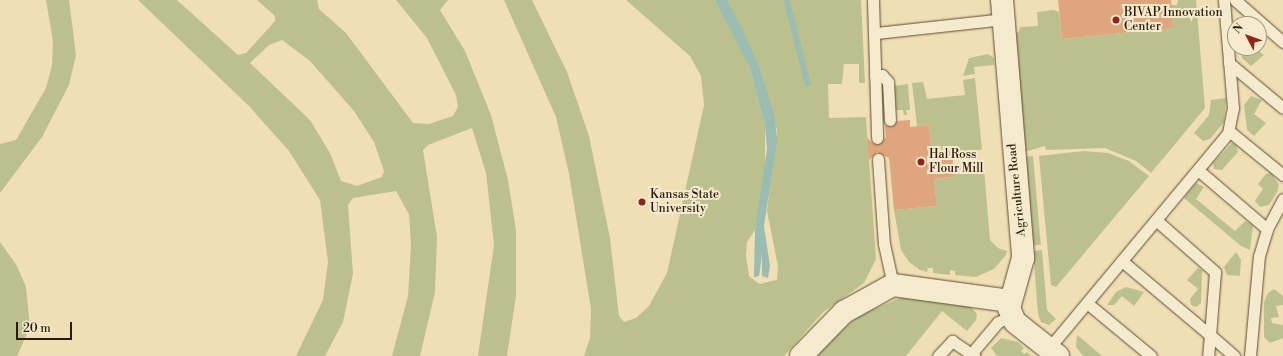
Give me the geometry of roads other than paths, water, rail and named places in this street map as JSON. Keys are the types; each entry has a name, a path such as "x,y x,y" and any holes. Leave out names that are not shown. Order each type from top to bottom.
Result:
{"street":[{"name":"Agriculture Road","path":"1003,10 1024,258 1021,276 1011,308"},
{"path":"801,356 844,312 893,285 920,286 1011,308 1054,352"}],"lane":[{"path":"873,0 876,33 875,76 877,138"},
{"path":"1054,352 1087,302 1229,131 1233,108 1224,0"},
{"path":"1235,0 1283,42"},
{"path":"876,33 1003,10"},
{"path":"1229,63 1283,108"},
{"path":"875,76 882,75 888,82 890,120"},
{"path":"1229,131 1283,175"},
{"path":"878,159 884,244 893,285"},
{"path":"1198,170 1267,229"},
{"path":"1250,356 1256,274 1267,229 1283,199"},
{"path":"1156,220 1215,272 1208,356"},
{"path":"1122,261 1234,356"},
{"path":"1087,302 1151,356"},
{"path":"938,356 952,341 973,355 998,322 1011,308"}],"water":[{"path":"715,0 727,0 739,22 760,68 775,117 777,142 764,226 770,266 768,278 762,276 762,255 759,276 754,277 755,230 767,149 765,126 750,68"}],"waterway":[{"path":"787,0 808,83"}],"place":[{"name":"BIVAP Innovation Center","path":"1116,20"},
{"name":"Hal Ross Flour Mill","path":"921,162"},
{"name":"Kansas State University","path":"642,202"}]}
